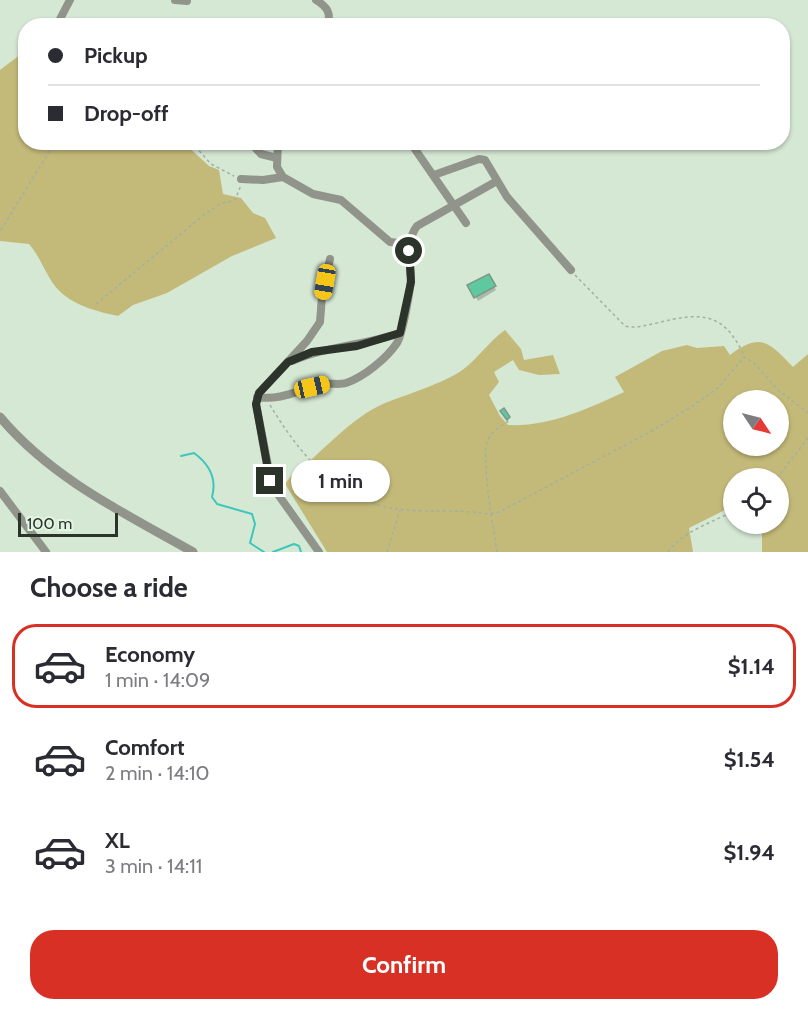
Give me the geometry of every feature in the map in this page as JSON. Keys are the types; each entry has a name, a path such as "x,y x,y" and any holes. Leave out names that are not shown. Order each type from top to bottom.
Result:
{"street":[{"path":"60,18 70,0"},
{"path":"175,0 187,1"},
{"path":"316,0 328,12 330,18"},
{"path":"257,150 261,154 278,158"},
{"path":"278,150 279,172 283,177 313,194 341,200 390,242 409,244"},
{"path":"416,150 466,223"},
{"path":"434,175 483,159 489,164 507,197 571,270"},
{"path":"241,179 262,180 283,177"},
{"path":"261,398 281,399 325,384 344,384 365,372 388,353 398,341 411,282 409,244 411,233 417,226 453,204 497,181"},
{"path":"319,552 272,486 261,398 320,322 322,297 330,259"},
{"path":"288,362 312,352 357,346 400,333"},
{"path":"0,417 28,450 43,461 107,503 193,552"},
{"path":"0,491 46,552"}],"path":[{"path":"1,230 50,150"},
{"path":"96,304 205,214 220,204 235,200 240,190 241,179 211,164 198,150"},
{"path":"571,270 625,326 642,326 680,317 703,316 731,331 744,357 754,363 777,389 808,413"},
{"path":"261,398 302,453 330,480 350,493 400,509 492,513 662,425 708,396 744,357"},
{"path":"497,552 487,442 496,430 509,421"},
{"path":"785,468 808,438"},
{"path":"387,552 400,509"},
{"path":"668,552 691,532 723,516"}],"shaded area":[{"path":"18,56 18,150 192,150 209,166 219,170 223,194 241,198 253,213 265,218 276,238 232,256 167,293 133,305 118,316 88,308 70,299 55,286 29,244 0,241 0,70"},
{"path":"505,330 521,349 524,360 553,355 560,374 539,375 519,370 513,360 494,372 499,382 489,395 500,416 508,425 523,425 568,416 624,392 615,377 662,351 687,345 697,348 724,346 730,355 757,342 771,346 793,367 808,354 808,552 762,552 762,534 789,534 789,468 723,468 723,511 689,528 693,552 327,552 285,484 291,476 359,418 385,403 435,384 461,371"}],"building":[{"path":"489,274 496,286 474,298 467,285"},
{"path":"504,408 510,417 507,420 500,411"}],"waterway":[{"path":"181,456 194,453 208,467 213,484 212,497 217,504 252,514 255,524 250,543 264,552"},
{"path":"273,552 294,544 299,546 301,552"}],"route":[{"path":"270,481 256,404 259,393 288,362 312,352 357,346 400,333 411,282 409,251"}]}
